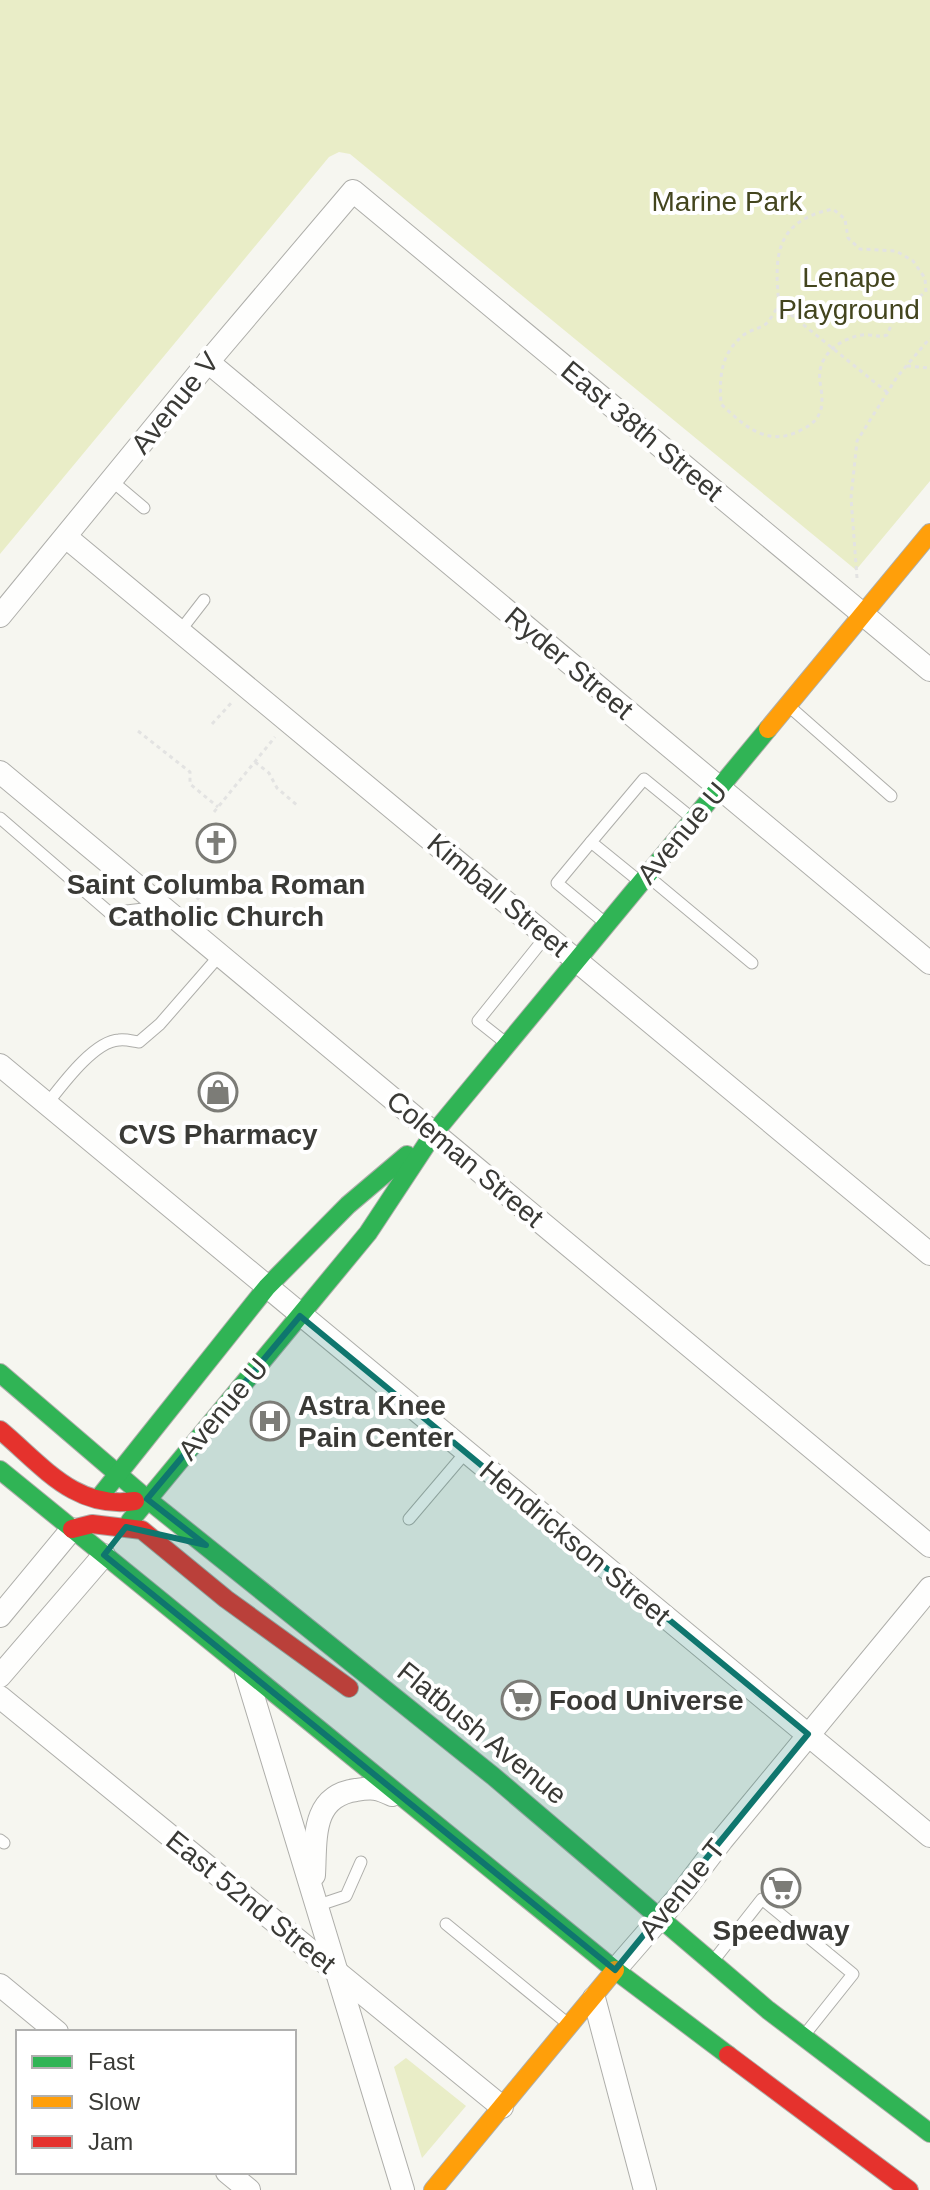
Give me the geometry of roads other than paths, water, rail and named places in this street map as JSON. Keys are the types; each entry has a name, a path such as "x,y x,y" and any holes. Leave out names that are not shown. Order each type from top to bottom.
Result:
{"main road":[{"name":"Avenue U","path":"104,1555 368,1233 434,1133 930,533"},
{"name":"Avenue U","path":"72,1529 267,1287 346,1207 434,1133"},
{"name":"Flatbush Avenue","path":"0,1373 147,1499 493,1776 711,1963 930,2133"},
{"path":"0,1430 75,1493 95,1502 121,1504 147,1499"},
{"path":"0,1470 615,1970 909,2190"},
{"path":"72,1529 92,1524 142,1530 226,1599 352,1690 416,1715"},
{"name":"Avenue T","path":"433,2190 615,1970"},
{"path":"871,2162 888,2190"}],"street":[{"name":"Avenue V","path":"0,616 353,191"},
{"name":"East 38th Street","path":"353,191 930,670"},
{"name":"Ryder Street","path":"208,362 930,963"},
{"name":"Kimball Street","path":"66,537 930,1254"},
{"name":"Coleman Street","path":"0,772 930,1546"},
{"name":"Hendrickson Street","path":"0,1065 930,1836"},
{"name":"Avenue U","path":"0,1616 72,1529"},
{"name":"Avenue U","path":"0,1676 104,1555"},
{"name":"Avenue T","path":"615,1970 660,1920 808,1734 930,1588"},
{"path":"246,1672 403,2190"},
{"name":"East 52nd Street","path":"0,1697 502,2107"},
{"path":"316,1897 317,1831 324,1807 339,1792 375,1787 412,1804"},
{"path":"0,1985 55,2030"},
{"path":"594,1998 645,2190"},
{"path":"871,2162 879,2190"},
{"path":"229,2174 249,2190"}],"lane":[{"path":"112,481 144,508"},
{"path":"180,631 204,600"},
{"path":"788,704 891,796"},
{"path":"606,925 557,883 644,779 693,819"},
{"path":"0,818 110,913 162,907"},
{"path":"591,842 752,963"},
{"path":"507,1044 478,1021 547,935"},
{"path":"47,1104 68,1077 102,1045 117,1039 139,1042 160,1024 220,955"},
{"path":"409,1519 466,1452"},
{"path":"316,1897 346,1896 361,1862"},
{"path":"711,1963 762,1899 853,1974 804,2036"},
{"path":"446,1924 570,2026"}],"place":[{"name":"Saint Columba Roman Catholic Church","path":"216,843"},
{"name":"CVS Pharmacy","path":"218,1092"},
{"name":"Astra Knee Pain Center","path":"270,1421"},
{"name":"Food Universe","path":"521,1700"},
{"name":"Speedway","path":"781,1888"}],"park label":[{"name":"Marine Park","path":"727,201"},
{"name":"Lenape Playground","path":"849,293"}]}
